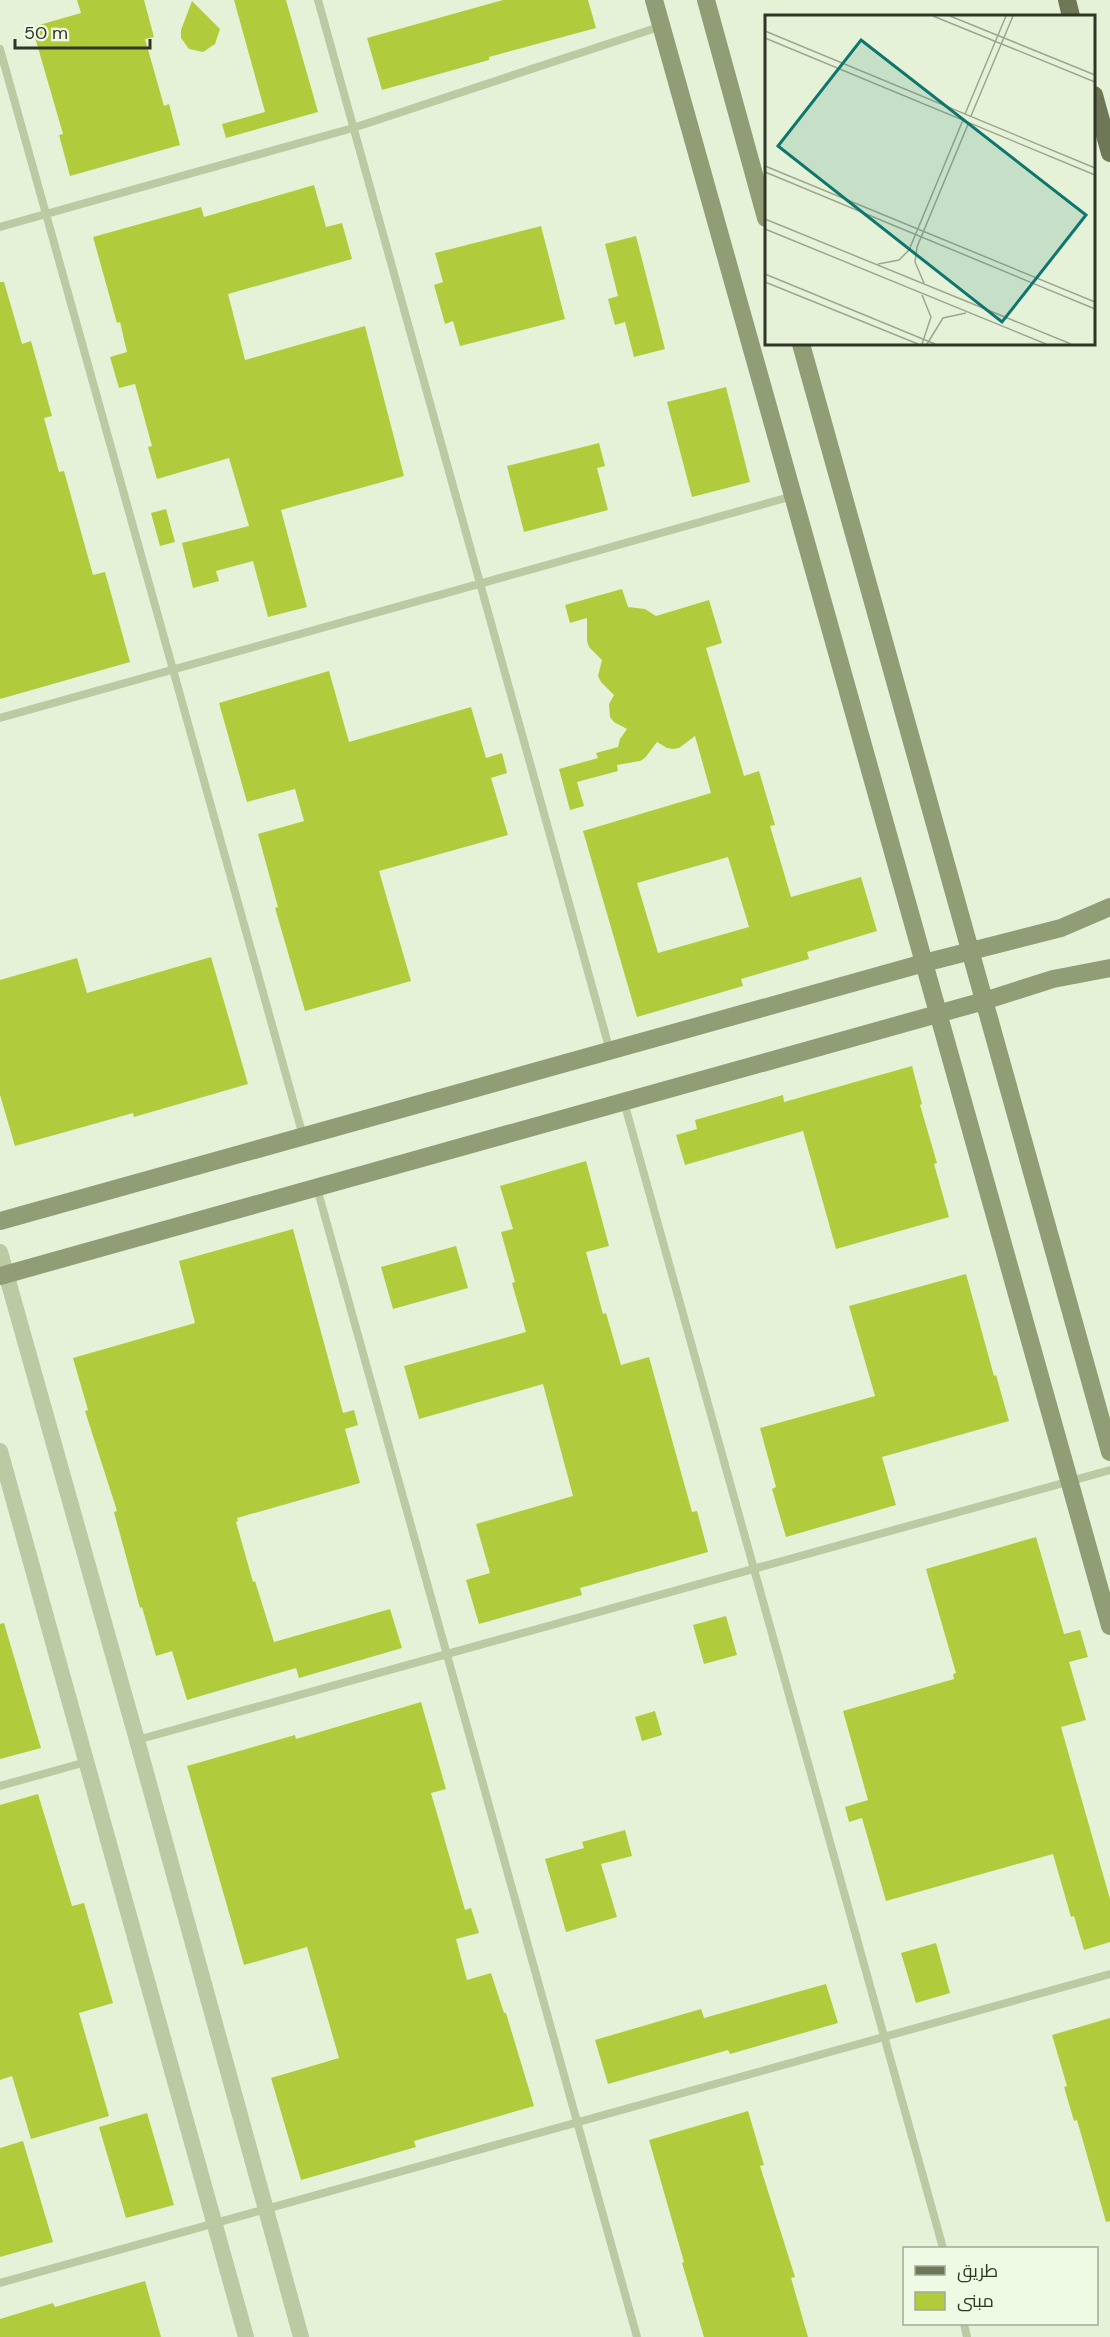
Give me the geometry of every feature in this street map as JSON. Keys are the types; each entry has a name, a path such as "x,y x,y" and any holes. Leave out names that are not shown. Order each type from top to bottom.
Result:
{"main road":[{"path":"1067,0 1071,15"},
{"path":"1095,99 1110,153"}],"street":[{"path":"654,0 1110,1626"},
{"path":"706,0 765,214"},
{"path":"801,345 1110,1452"},
{"path":"0,1221 924,963 1061,928 1110,907"},
{"path":"3,1275 938,1014 1053,979 1110,968"},
{"path":"0,1252 3,1275 137,1740 301,2337"},
{"path":"0,1451 246,2337"}],"lane":[{"path":"318,0 610,1051"},
{"path":"0,227 353,128 662,26"},
{"path":"0,49 303,1137"},
{"path":"0,718 793,496"},
{"path":"624,1102 943,2247"},
{"path":"317,1188 637,2337"},
{"path":"137,1740 1110,1470"},
{"path":"0,1786 86,1762"},
{"path":"0,2283 1110,1974"}],"building":[{"path":"77,0 144,0 154,37 145,39 164,106 169,104 180,145 70,176 59,135 63,134 32,27 81,13"},
{"path":"234,0 286,0 318,112 226,138 222,124 265,112"},
{"path":"503,0 588,0 596,28 489,57 489,60 382,90 367,38"},
{"path":"192,1 220,29 215,44 203,52 189,49 181,38 181,30"},
{"path":"314,185 326,227 342,223 352,259 228,294 245,360 365,326 404,476 281,510 307,607 268,617 253,561 216,571 219,581 193,588 182,543 249,526 229,458 157,479 148,447 152,446 135,384 119,388 110,357 127,352 93,237 201,207 204,217"},
{"path":"541,226 565,319 460,346 453,321 445,324 434,285 443,282 435,253"},
{"path":"636,236 665,349 634,357 625,322 615,325 608,299 618,296 605,244"},
{"path":"0,282 4,282 22,344 31,341 52,416 44,418 59,472 64,471 93,575 105,572 130,662 0,699"},
{"path":"726,387 750,482 692,497 667,402"},
{"path":"599,443 605,466 597,468 608,510 524,532 507,466"},
{"path":"166,509 175,542 160,546 151,513"},
{"path":"622,589 628,607 645,609 656,616 709,600 722,643 706,648 744,776 759,771 775,825 770,826 791,897 861,877 877,931 807,952 809,959 741,979 743,986 637,1017 583,831 711,793 695,736 679,748 673,749 657,742 640,761 617,765 618,771 577,782 584,806 570,810 559,769 598,758 596,753 618,747 627,729 610,717 609,704 614,695 598,676 602,660 589,647 587,618 570,623 565,605","holes":["728,857 749,927 658,953 637,883"]},
{"path":"329,671 349,742 471,707 486,758 502,753 507,773 491,778 508,835 379,871 411,981 305,1011 275,908 278,907 258,834 304,821 295,789 247,802 219,703"},
{"path":"211,957 248,1084 134,1117 133,1113 15,1146 0,1095 0,980 77,958 87,993"},
{"path":"912,1066 922,1104 920,1105 937,1163 934,1164 949,1217 836,1249 803,1131 685,1165 676,1135 697,1129 695,1120 783,1095 784,1102"},
{"path":"586,1161 609,1246 586,1252 603,1314 606,1313 621,1365 649,1357 692,1512 697,1511 708,1552 580,1588 582,1595 479,1624 466,1580 490,1573 476,1524 573,1496 543,1384 419,1419 404,1366 526,1332 501,1232 513,1229 500,1186"},
{"path":"293,1229 343,1413 354,1410 358,1425 345,1429 360,1483 237,1518 236,1522 253,1582 255,1581 274,1642 390,1609 402,1648 299,1678 296,1668 187,1700 172,1651 156,1656 142,1607 140,1608 114,1512 117,1511 85,1411 88,1410 73,1358 195,1323 179,1261"},
{"path":"456,1246 468,1288 393,1309 381,1267"},
{"path":"966,1274 1009,1421 882,1457 896,1505 786,1537 772,1489 776,1487 760,1428 875,1396 849,1306"},
{"path":"1036,1537 1064,1634 1080,1630 1088,1657 1069,1662 1086,1720 1061,1727 1110,1899 1110,1942 1084,1950 1074,1916 1071,1917 1053,1854 886,1901 862,1818 849,1822 845,1807 868,1800 843,1711 954,1679 953,1674 956,1673 926,1569"},
{"path":"726,1616 737,1655 704,1664 693,1625"},
{"path":"4,1623 41,1748 0,1759 0,1624"},
{"path":"421,1702 446,1789 431,1793 465,1910 471,1908 479,1933 456,1939 467,1980 491,1973 504,2013 506,2013 534,2106 414,2141 416,2147 301,2180 271,2078 339,2058 307,1947 244,1965 187,1766 295,1735 296,1739"},
{"path":"655,1711 662,1735 642,1741 635,1717"},
{"path":"38,1794 72,1906 84,1903 113,2003 79,2013 109,2116 31,2139 12,2076 0,2080 0,1805"},
{"path":"625,1830 632,1856 601,1864 617,1917 566,1932 545,1859 584,1848 582,1842"},
{"path":"936,1943 950,1993 916,2003 901,1953"},
{"path":"826,1984 838,2023 730,2054 728,2050 608,2084 595,2040 701,2009 704,2018"},
{"path":"1110,2018 1110,2221 1106,2222 1077,2120 1074,2121 1064,2087 1067,2086 1052,2035"},
{"path":"748,2111 764,2165 760,2166 795,2277 791,2278 808,2337 704,2337 649,2140"},
{"path":"147,2113 174,2205 126,2218 99,2127"},
{"path":"23,2141 53,2242 0,2257 0,2148"},
{"path":"145,2281 161,2337 0,2337 0,2319 53,2303 55,2307"}]}
